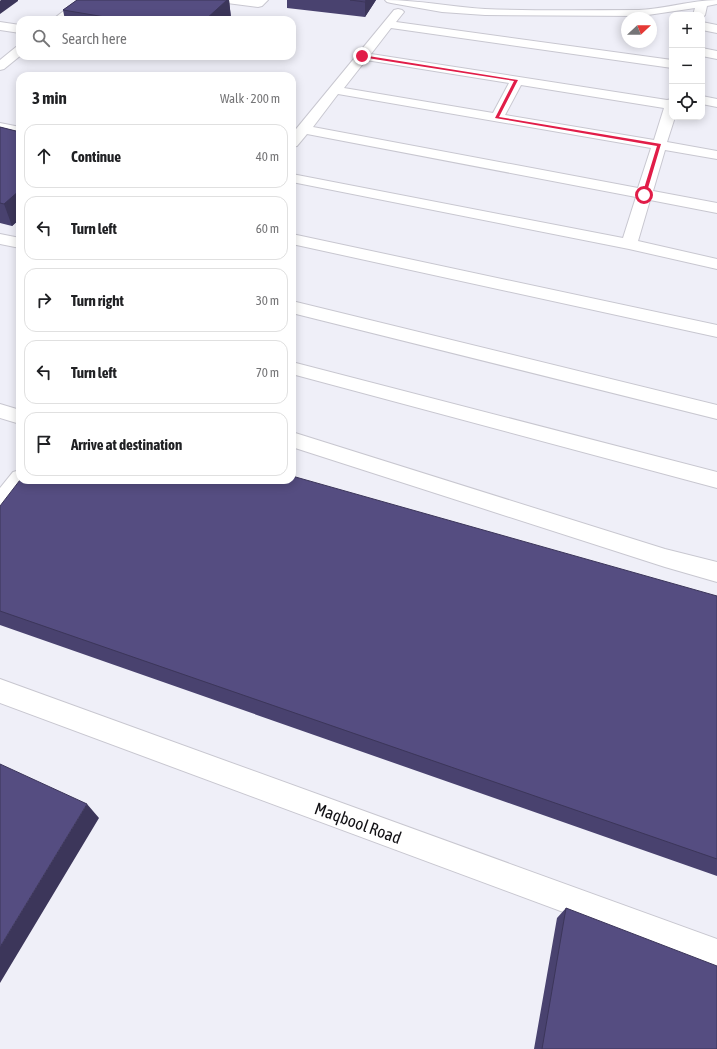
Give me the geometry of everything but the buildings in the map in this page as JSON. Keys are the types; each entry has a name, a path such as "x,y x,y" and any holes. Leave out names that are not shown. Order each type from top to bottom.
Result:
{"street":[{"path":"63,16 85,0"},
{"path":"227,0 258,4 262,0"},
{"path":"391,0 442,10 620,14 641,13 695,6 717,1"},
{"path":"620,14 627,0"},
{"path":"296,138 406,2"},
{"path":"695,6 717,7"},
{"path":"388,24 669,64"},
{"path":"0,26 16,28"},
{"path":"705,27 717,29"},
{"path":"0,66 16,53"},
{"path":"705,53 717,55"},
{"path":"362,56 669,104"},
{"path":"497,117 517,80"},
{"path":"335,90 717,155"},
{"path":"705,101 717,103"},
{"path":"629,244 669,113"},
{"path":"0,127 16,130"},
{"path":"303,129 717,208"},
{"path":"296,179 629,244 717,264"},
{"path":"0,239 16,242"},
{"path":"296,239 717,331"},
{"path":"296,308 716,406"},
{"path":"296,369 717,480"},
{"path":"0,411 16,416"},
{"path":"296,440 666,558 717,572"},
{"path":"0,503 16,483"},
{"name":"Maqbool Road","path":"0,691 717,954"}],"route":[{"path":"362,56 517,80 497,117 659,145 644,195"}]}
